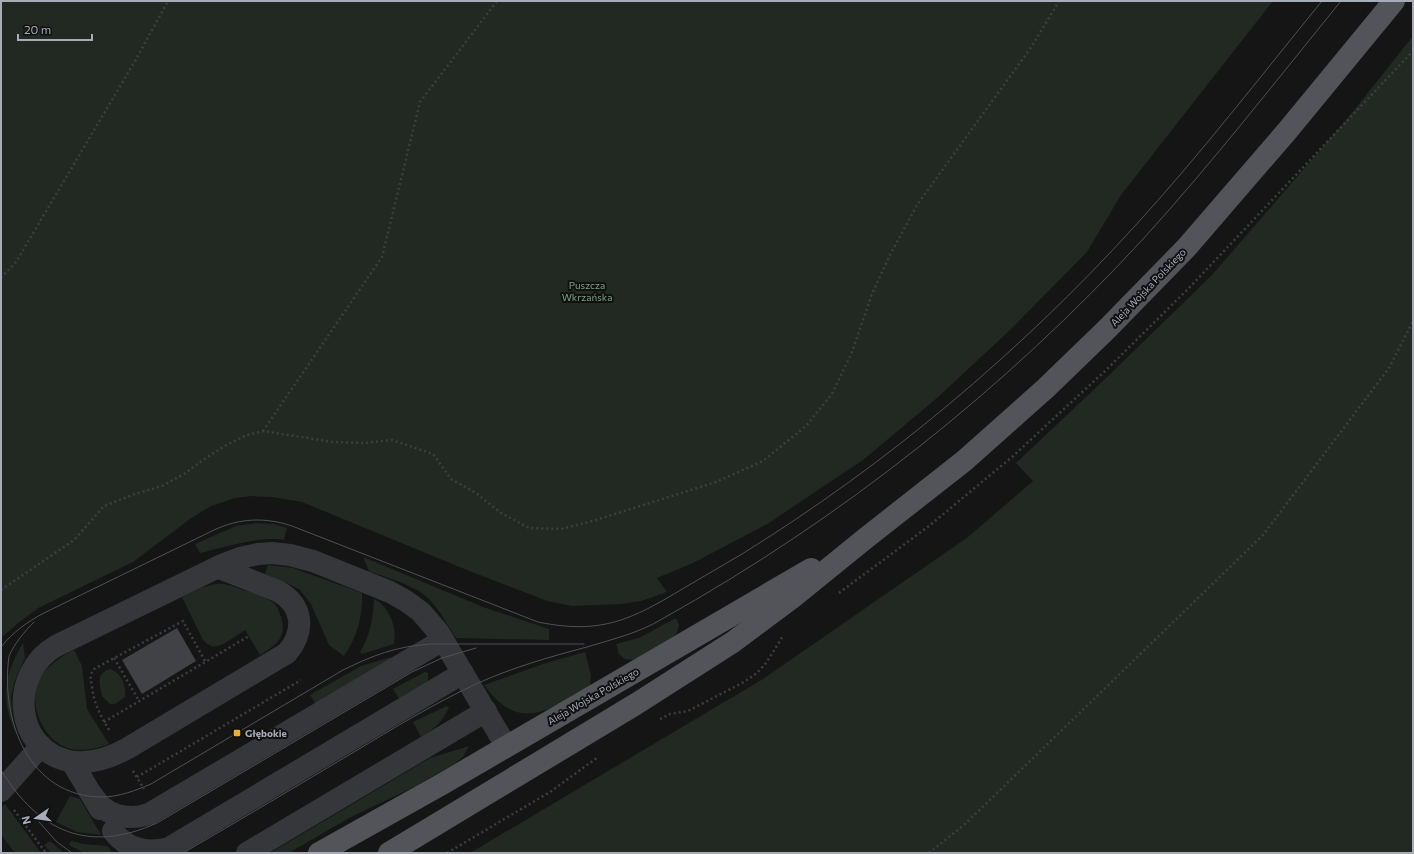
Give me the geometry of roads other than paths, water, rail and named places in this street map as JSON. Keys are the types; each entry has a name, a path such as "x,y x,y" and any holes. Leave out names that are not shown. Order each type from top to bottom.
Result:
{"main road":[{"name":"Aleja Wojska Polskiego","path":"389,853 636,704 732,642 792,598 964,461 1046,388 1131,305 1187,247 1288,130 1394,1"},
{"name":"Aleja Wojska Polskiego","path":"318,853 444,783 866,538"}],"lane":[{"path":"217,567 278,592 289,600 295,607 300,625 297,638 287,653 123,750 97,760 72,762 56,757 41,746 26,722 23,703 26,681 32,668 41,657 56,646 217,567 240,558 263,554 281,554 304,558 390,592 402,598 425,615 443,640 506,746"},
{"path":"93,796 101,806 117,816 135,818 149,814 443,640"},
{"path":"113,831 124,843 137,849 150,851 169,848 463,673"},
{"path":"247,853 486,711"},
{"path":"6,799 41,746"},
{"path":"72,762 126,853"}],"tram line":[{"path":"1,647 21,628 44,613 214,530 233,523 253,520 272,521 292,526 538,622 560,626 580,627 598,625 615,622 648,609 742,554 848,483 949,404 998,362 1045,319 1134,227 1206,144 1322,1"},
{"path":"183,853 399,725 476,684 516,668 626,635 653,624 728,580 793,539 857,494 918,448 978,399 1091,294 1144,238 1195,180 1341,1"},
{"path":"34,622 20,638 9,656 7,681 15,729 25,751 38,769 55,784 76,793 101,797 120,795 151,784 343,670 385,652 417,645 430,644 584,644"},
{"path":"1,770 16,791 32,809 49,822 67,831 87,836 109,837 132,832 157,823 412,672 442,658 476,648"},
{"path":"39,822 57,842 72,853"}],"place":[{"name":"Głębokie","path":"237,733"}],"park label":[{"name":"Puszcza Wkrzańska","path":"587,290"}]}
